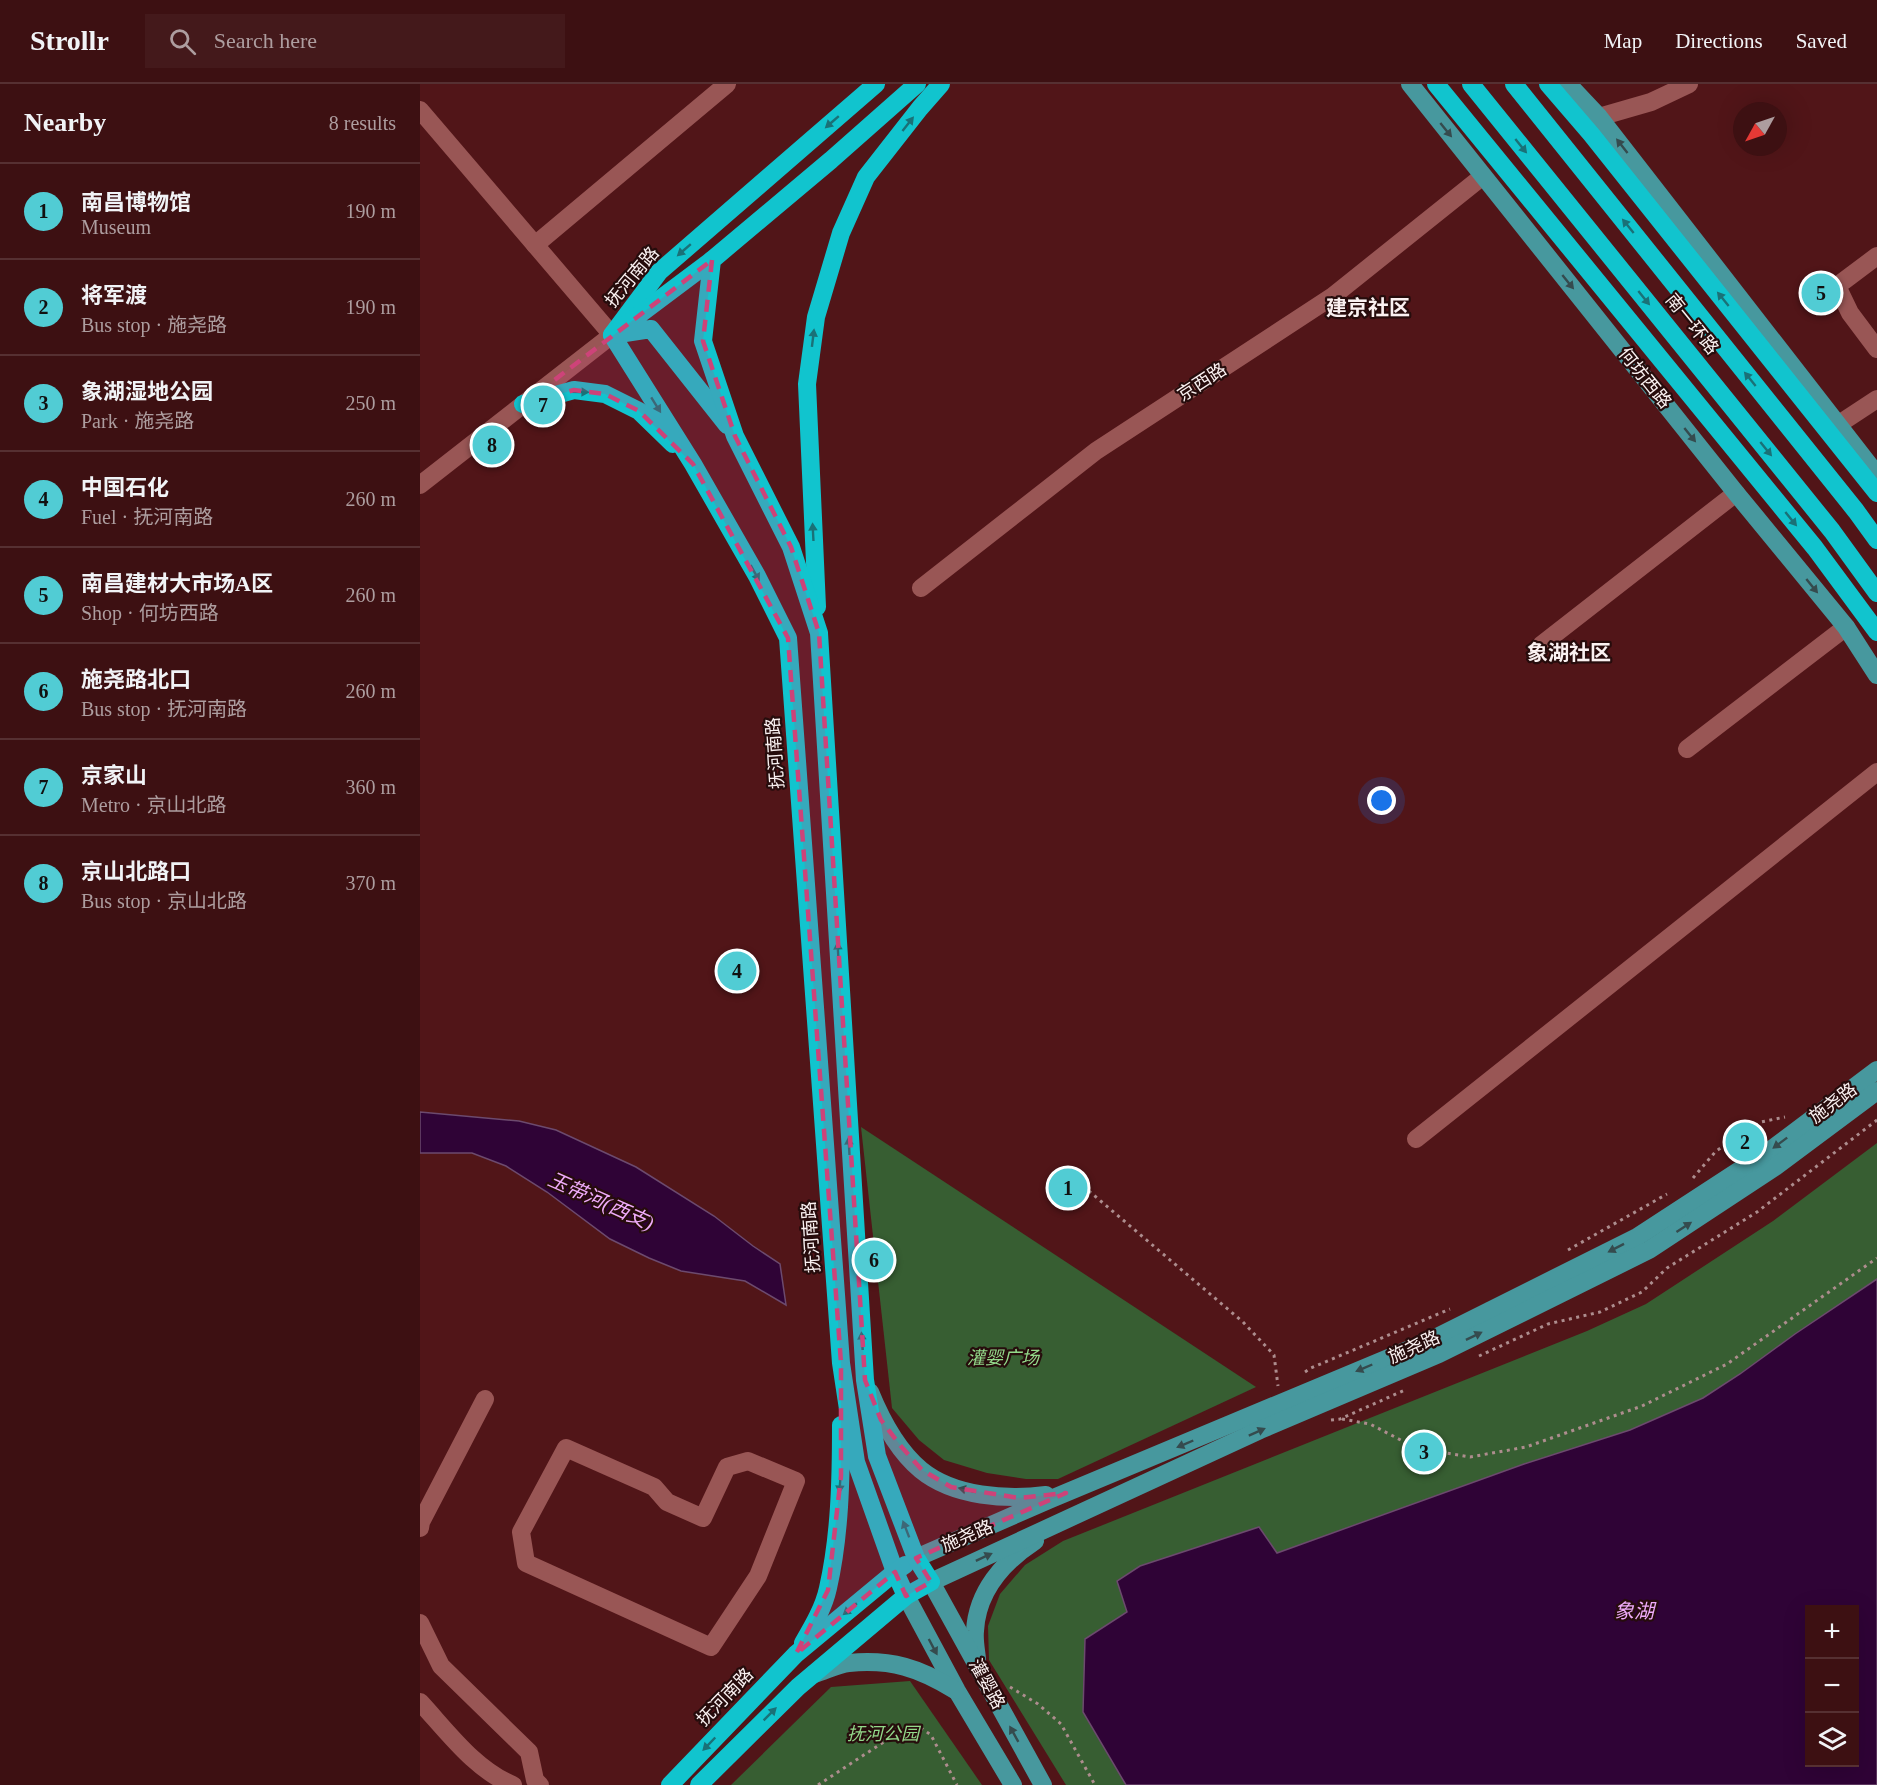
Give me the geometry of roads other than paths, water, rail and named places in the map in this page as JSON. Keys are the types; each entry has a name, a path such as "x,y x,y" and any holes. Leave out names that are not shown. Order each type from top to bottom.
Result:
{"highway":[{"name":"抚河南路","path":"876,84 659,272 612,335 693,464 757,576 788,638 841,1363 856,1462 895,1572 906,1596"},
{"path":"612,335 712,260 917,84"},
{"path":"699,1785 798,1687 906,1596 931,1582 916,1558 877,1456 865,1380 819,633 807,384 816,316 841,233 866,177 941,84"},
{"path":"1436,84 1815,548 1877,632"},
{"name":"南一环路","path":"1472,84 1832,531 1877,593"},
{"name":"南一环路","path":"1514,84 1877,540"},
{"path":"1548,84 1591,134 1877,493"},
{"path":"712,260 704,341 735,436 791,547 819,633"},
{"path":"612,335 651,329 735,436"},
{"path":"523,404 574,390 605,394 639,411 693,464"},
{"path":"796,1654 812,1627 828,1590 830,1579 841,1476 841,1363"},
{"name":"抚河南路","path":"670,1785 796,1654 895,1572 916,1558"}],"main road":[{"name":"何坊西路","path":"1410,84 1736,493 1846,627 1877,675"},
{"path":"1568,84 1599,117 1877,475"},
{"name":"施尧路","path":"916,1558 1429,1341 1637,1237 1772,1149 1877,1070"},
{"name":"施尧路","path":"931,1582 1260,1430 1439,1354 1649,1250 1775,1167 1877,1090"},
{"path":"865,1380 882,1420 900,1445 922,1470 951,1487 988,1496 1019,1498 1066,1493"},
{"path":"977,1666 975,1632 978,1609 984,1593 1008,1562 1026,1546 1076,1514"},
{"name":"灌婴路","path":"931,1582 1043,1785"},
{"name":"灌婴路","path":"906,1596 957,1691 1013,1785"},
{"path":"812,1675 848,1663 879,1663 911,1667 957,1691"}],"street":[{"path":"535,245 727,84"},
{"path":"1599,117 1651,102 1689,84"},
{"path":"420,110 612,335 420,485"},
{"name":"京西路","path":"921,588 1096,451 1333,296 1483,176"},
{"path":"1877,256 1837,286 1850,313 1877,349"},
{"path":"1839,424 1877,399"},
{"path":"1541,645 1736,493"},
{"path":"1687,749 1846,627"},
{"path":"1416,1138 1877,772"},
{"path":"420,1528 421,1522 485,1399"},
{"path":"566,1448 654,1487 667,1502 704,1518 727,1467 748,1461 796,1481 758,1576 711,1647 526,1563 521,1532 566,1448"},
{"path":"420,1623 441,1665 529,1752 535,1780 540,1785"},
{"path":"420,1702 475,1761 501,1780 513,1785"}],"water":[{"name":"玉带河(西支)","path":"420,1112 519,1121 556,1130 636,1167 714,1216 780,1264 786,1305 745,1281 681,1271 610,1239 547,1192 506,1166 472,1153 420,1153"},
{"name":"象湖","path":"1877,1279 1877,1785 1126,1785 1083,1712 1085,1639 1127,1612 1117,1581 1140,1566 1259,1527 1277,1553 1524,1464 1630,1430 1703,1398"}],"place":[{"name":"南昌建材大市场A区","path":"1821,293"},
{"name":"京家山","path":"543,405"},
{"name":"京山北路口","path":"492,445"},
{"name":"中国石化","path":"737,971"},
{"name":"将军渡","path":"1745,1142"},
{"name":"南昌博物馆","path":"1068,1188"},
{"name":"施尧路北口","path":"874,1260"},
{"name":"象湖湿地公园","path":"1424,1452"}],"district":[{"name":"建京社区","path":"1368,308"},
{"name":"象湖社区","path":"1569,653"}],"park label":[{"name":"灌婴广场","path":"1003,1358"},
{"name":"抚河公园","path":"883,1734"}]}
